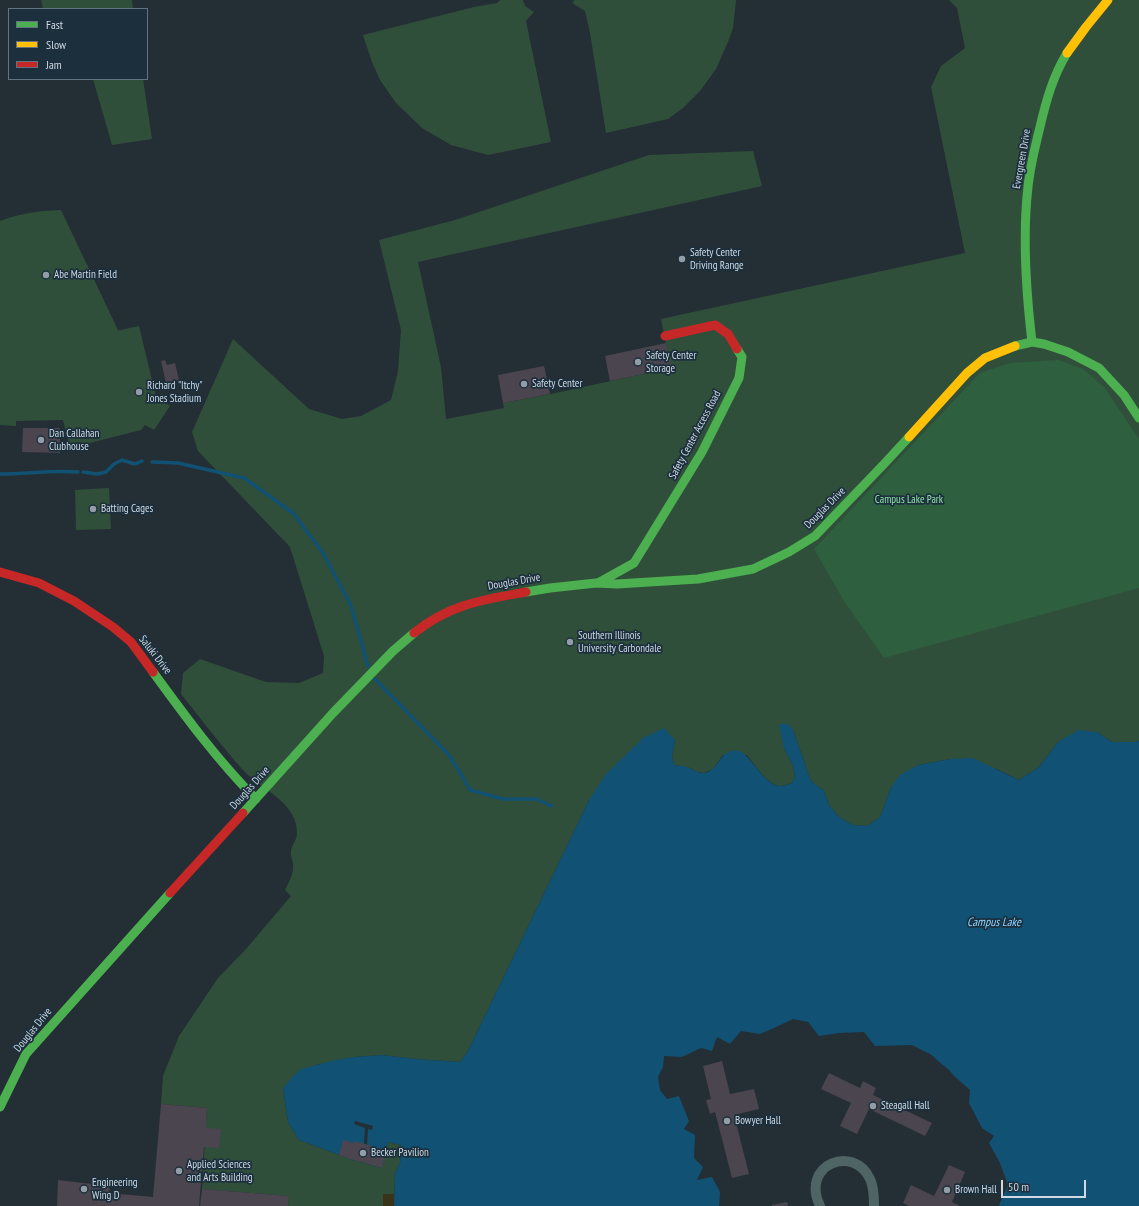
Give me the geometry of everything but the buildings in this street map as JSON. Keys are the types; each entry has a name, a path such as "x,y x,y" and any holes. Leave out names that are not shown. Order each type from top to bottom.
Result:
{"street":[{"name":"Evergreen Drive","path":"1032,342 1026,274 1025,219 1027,194 1034,149 1055,76 1082,33 1096,13 1108,0"},
{"name":"Safety Center Access Road","path":"596,583 634,564 702,452 739,378 742,357 728,334 715,326 665,336"},
{"name":"Douglas Drive","path":"0,1107 26,1054 333,713 393,651 424,625 457,607 482,600 550,588 596,583 617,584 698,579 752,569 790,552 815,536 884,464 967,373 985,358 1012,347 1032,342 1044,344 1068,352 1099,368 1124,395 1139,418"},
{"name":"Saluki Drive","path":"0,572 39,583 74,601 113,627 131,642 178,706 236,779 256,799"},
{"path":"820,1206 816,1194 816,1183 818,1177 825,1168 837,1162 848,1161 859,1165 869,1176 872,1185 874,1206"}],"green space":[{"path":"41,0 132,0 133,8 43,8"},
{"path":"500,0 523,0 525,6 534,12 526,21 551,142 488,155 451,145 422,128 396,103 380,80 363,35 474,7 497,3"},
{"path":"575,0 736,0 733,28 728,42 716,69 700,91 683,108 668,119 606,133 585,11 572,3"},
{"name":"Campus Lake Park","path":"949,0 1139,0 1139,741 1112,742 1097,732 1058,742 1039,767 1019,780 997,769 950,759 918,765 891,787 880,817 867,826 853,825 839,817 829,805 824,791 812,782 808,774 793,730 784,748 793,766 795,777 792,783 781,786 770,782 765,778 747,755 723,755 713,769 704,773 697,772 690,768 674,765 672,756 675,740 589,800 468,1051 460,1062 382,1055 354,1057 316,1065 283,1088 288,1122 299,1140 350,1159 381,1168 388,1142 401,1145 400,1163 395,1173 394,1206 288,1206 289,1196 202,1189 207,1108 161,1104 163,1076 179,1036 218,978 246,949 291,896 285,890 293,871 291,850 297,835 296,824 292,814 285,805 241,768 181,694 183,673 200,659 266,682 299,683 323,673 324,656 290,547 198,451 192,432 233,339 309,409 342,419 361,416 391,400 398,371 401,330 379,240 455,220 649,155 753,151 762,186 418,262 441,367 446,419 504,408 503,403 671,368 661,319 965,253 931,87 941,66 965,48 957,8"},
{"path":"93,80 143,80 152,139 112,145"},
{"name":"Abe Martin Field","path":"61,210 118,330 116,331 139,326 156,397 170,406 154,430 145,425 141,430 70,448 63,420 16,421 16,426 0,425 0,221 30,213"},
{"path":"1058,360 1083,369 1104,387 1139,439 1139,588 884,658 844,601 814,549 980,373 1010,363"},
{"name":"Batting Cages","path":"109,488 111,529 76,530 75,490"}],"sand":[{"path":"383,1194 394,1194 394,1206 383,1206"}],"water":[{"name":"Campus Lake","path":"783,723 789,725 793,730 808,774 812,782 824,791 829,805 839,817 853,825 867,826 880,817 891,787 900,775 918,765 950,759 973,758 1019,780 1039,767 1058,742 1078,730 1097,732 1112,742 1139,741 1139,1206 1000,1206 999,1205 1008,1185 1000,1163 989,1143 994,1136 982,1128 969,1103 970,1090 949,1070 930,1054 912,1045 875,1046 864,1032 839,1033 819,1036 808,1022 793,1019 760,1034 741,1031 730,1044 717,1037 712,1051 701,1048 682,1057 664,1056 663,1067 658,1077 660,1090 667,1099 679,1096 689,1121 684,1129 695,1135 694,1158 703,1167 697,1180 712,1177 720,1192 719,1206 394,1206 395,1173 400,1163 401,1145 388,1142 382,1168 350,1159 299,1140 288,1122 283,1088 301,1069 336,1060 382,1055 460,1062 468,1051 589,800 605,775 643,738 664,728 675,740 672,756 674,765 688,767 700,773 709,772 727,753 738,751 748,757 771,783 782,786 792,783 795,777 793,766 784,748 779,725"}],"pier":[{"path":"355,1121 373,1126 372,1130 368,1129 367,1145 364,1144 365,1128 354,1124"}],"waterway":[{"path":"83,472 97,474 106,472 114,464 122,460 135,464 142,461"},
{"path":"152,462 178,463 244,478 293,513 323,553 351,606 368,666"},
{"path":"0,474 58,471 78,472"},
{"path":"375,679 448,754 470,790 503,799 536,799 552,806"}],"traffic: fast":[{"path":"1032,342 1025,245 1026,206 1029,180 1031,164 1047,98 1067,53"},
{"path":"1015,346 1032,342 1044,344 1068,352 1099,368 1124,395 1139,418"},
{"path":"598,583 634,563 702,452 739,378 742,357 737,349"},
{"path":"526,592 596,583 617,584 698,579 753,569 789,552 815,536 909,437"},
{"path":"243,813 333,713 393,651 414,633"},
{"path":"153,672 215,754 256,799"},
{"path":"0,1107 26,1054 170,893"}],"traffic: slow":[{"path":"1067,53 1108,0"},
{"path":"909,437 967,373 985,358 1015,346"}],"traffic: jam":[{"path":"665,336 715,325 728,334 737,349"},
{"path":"0,572 39,583 74,601 113,627 131,642 153,672"},
{"path":"414,633 440,615 454,609 481,601 526,592"},
{"path":"170,893 243,813"}],"place":[{"name":"Safety Center Driving Range","path":"682,259"},
{"name":"Abe Martin Field","path":"46,275"},
{"name":"Safety Center Storage","path":"638,362"},
{"name":"Safety Center","path":"524,384"},
{"name":"Richard \"Itchy\" Jones Stadium","path":"139,392"},
{"name":"Dan Callahan Clubhouse","path":"41,440"},
{"name":"Batting Cages","path":"93,509"},
{"name":"Southern Illinois University Carbondale","path":"570,642"},
{"name":"Steagall Hall","path":"873,1106"},
{"name":"Bowyer Hall","path":"727,1121"},
{"name":"Becker Pavilion","path":"363,1153"},
{"name":"Applied Sciences and Arts Building","path":"179,1171"},
{"name":"Engineering Wing D","path":"84,1189"},
{"name":"Brown Hall","path":"947,1190"}]}
